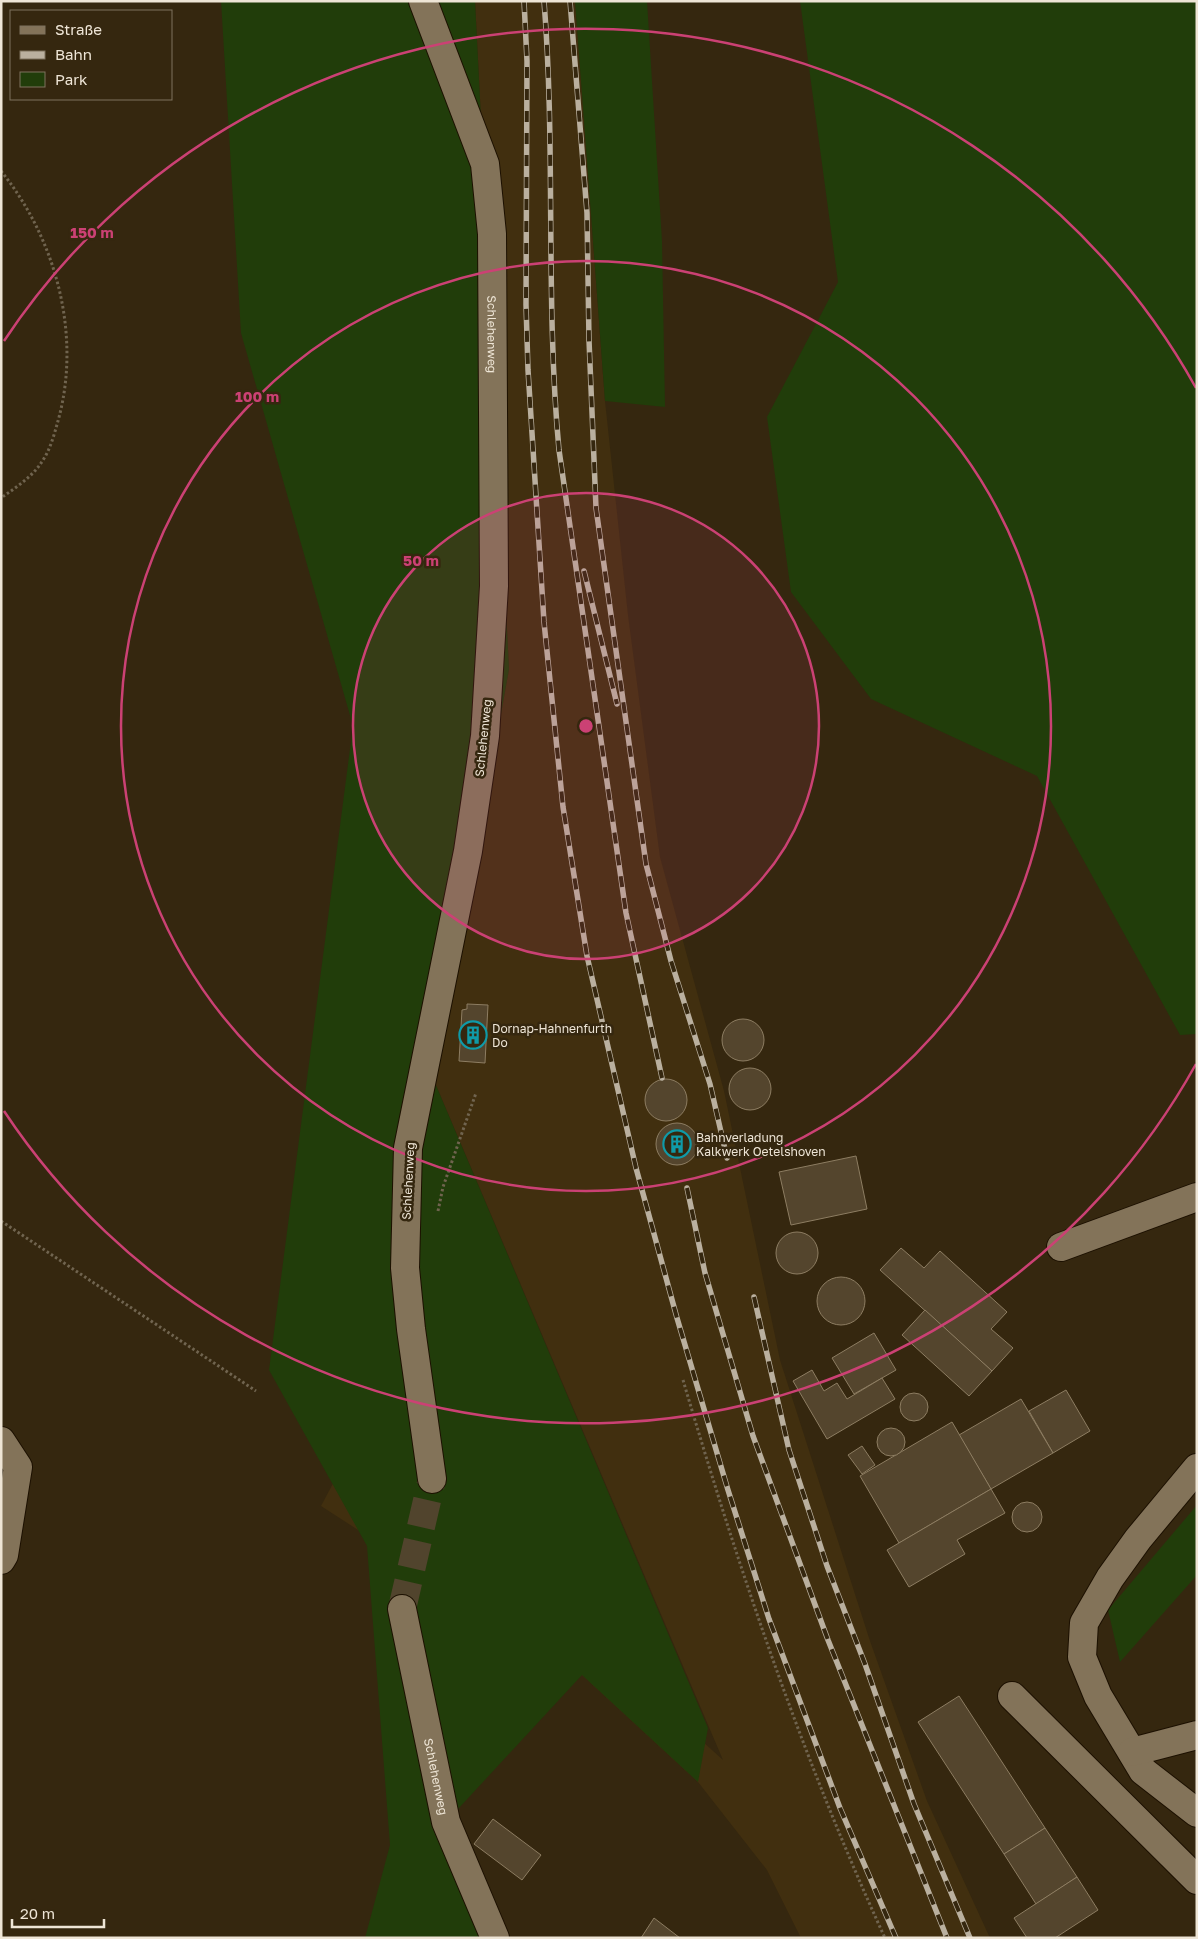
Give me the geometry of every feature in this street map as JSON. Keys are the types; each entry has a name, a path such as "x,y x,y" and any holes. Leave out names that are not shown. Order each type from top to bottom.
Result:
{"lane":[{"name":"Schlehenweg","path":"423,1 485,164 492,234 494,586 485,736 468,851 408,1148 405,1268 411,1329 432,1479"},
{"path":"1061,1247 1197,1197"},
{"path":"1,1441 18,1467 4,1555 1,1560"},
{"path":"1197,1468 1138,1539 1110,1578 1084,1623 1082,1657 1098,1696 1143,1771 1197,1813"},
{"name":"Schlehenweg","path":"402,1609 446,1822 495,1938"},
{"path":"1012,1696 1197,1880"},
{"path":"1132,1752 1197,1735"}],"path":[{"path":"1,171 38,226 55,272 63,312 67,354 63,402 52,442 41,464 18,486 1,498"},
{"path":"437,1216 443,1187 476,1093"},
{"path":"1,1221 256,1391"},
{"path":"683,1380 735,1551 790,1710 831,1816 885,1938"}],"shaded area":[{"path":"475,1 575,1 605,401 628,615 660,857 724,1091 780,1360 870,1641 927,1801 990,1938 801,1938 767,1870 698,1782 582,1675 321,1506 338,1474 595,1644 723,1760 435,1083 509,669"}],"green space":[{"path":"221,1 475,1 509,669 435,1083 708,1728 698,1782 582,1675 446,1822 498,1938 365,1938 390,1845 367,1546 269,1370 353,726 241,333"},
{"path":"575,1 647,1 662,241 665,407 605,401"},
{"path":"800,1 1197,1 1197,1034 1180,1035 1037,776 871,699 791,592 767,417 838,282"},
{"path":"1197,1505 1197,1575 1120,1662 1108,1610"}],"building":[{"name":"Dornap-Hahnenfurth Do","path":"467,1004 488,1005 485,1063 459,1061 462,1010 467,1009"},
{"path":"747,1019 755,1022 761,1028 764,1040 761,1052 755,1058 739,1061 731,1058 725,1052 722,1036 725,1028 731,1022"},
{"path":"750,1068 765,1074 771,1089 765,1104 750,1110 735,1104 729,1089 735,1074"},
{"path":"666,1079 681,1085 687,1100 681,1115 666,1121 651,1115 645,1100 651,1085"},
{"name":"Bahnverladung Kalkwerk Oetelshoven","path":"677,1123 692,1129 698,1144 692,1159 677,1165 662,1159 656,1144 662,1129"},
{"path":"856,1156 867,1209 791,1225 779,1172"},
{"path":"797,1232 812,1238 818,1253 812,1268 797,1274 782,1268 776,1253 782,1238"},
{"path":"901,1248 924,1268 940,1251 1007,1312 991,1329 1013,1348 992,1371 880,1270"},
{"path":"836,1277 846,1277 858,1284 865,1296 865,1306 858,1318 846,1325 836,1325 828,1321 821,1314 817,1306 817,1296 821,1288 828,1281"},
{"path":"925,1310 992,1371 969,1396 902,1335"},
{"path":"874,1333 896,1370 854,1394 832,1358"},
{"path":"812,1370 824,1391 837,1383 847,1399 882,1378 895,1399 827,1439 793,1381"},
{"path":"1066,1390 1090,1431 1053,1453 1029,1411"},
{"path":"914,1393 924,1397 928,1407 924,1417 914,1421 904,1417 900,1407 904,1397"},
{"path":"1021,1399 1053,1453 991,1489 959,1435"},
{"path":"952,1422 991,1489 899,1543 860,1476"},
{"path":"891,1428 901,1432 905,1442 901,1452 891,1456 881,1452 877,1442 881,1432"},
{"path":"862,1446 875,1465 862,1474 848,1455"},
{"path":"991,1489 1005,1513 957,1540 965,1554 909,1587 887,1550"},
{"path":"1027,1502 1038,1506 1042,1517 1038,1528 1027,1532 1016,1528 1012,1517 1016,1506"},
{"path":"959,1696 1045,1828 1004,1854 918,1722"},
{"path":"493,1819 541,1855 522,1880 474,1844"},
{"path":"1045,1828 1077,1877 1036,1904 1004,1854"},
{"path":"1077,1877 1098,1910 1055,1938 1027,1938 1014,1918"},
{"path":"654,1918 680,1938 641,1938"}],"tunnel":[{"path":"402,1609 432,1479"}],"railway":[{"path":"524,1 527,61 526,305 528,370 544,622 563,807 587,956 636,1168 677,1318 728,1490 769,1619 840,1808 896,1938"},
{"path":"544,1 548,57 552,338 559,450 626,913 662,1078"},
{"path":"570,1 587,213 589,340 596,508 646,864 671,961 710,1084 727,1158"},
{"path":"584,571 617,704"},
{"path":"687,1188 705,1273 753,1436 828,1640 947,1938"},
{"path":"754,1297 789,1450 827,1566 865,1664 914,1804 970,1938"}],"place":[{"name":"Dornap-Hahnenfurth Do","path":"473,1035"},
{"name":"Bahnverladung Kalkwerk Oetelshoven","path":"677,1144"}]}
